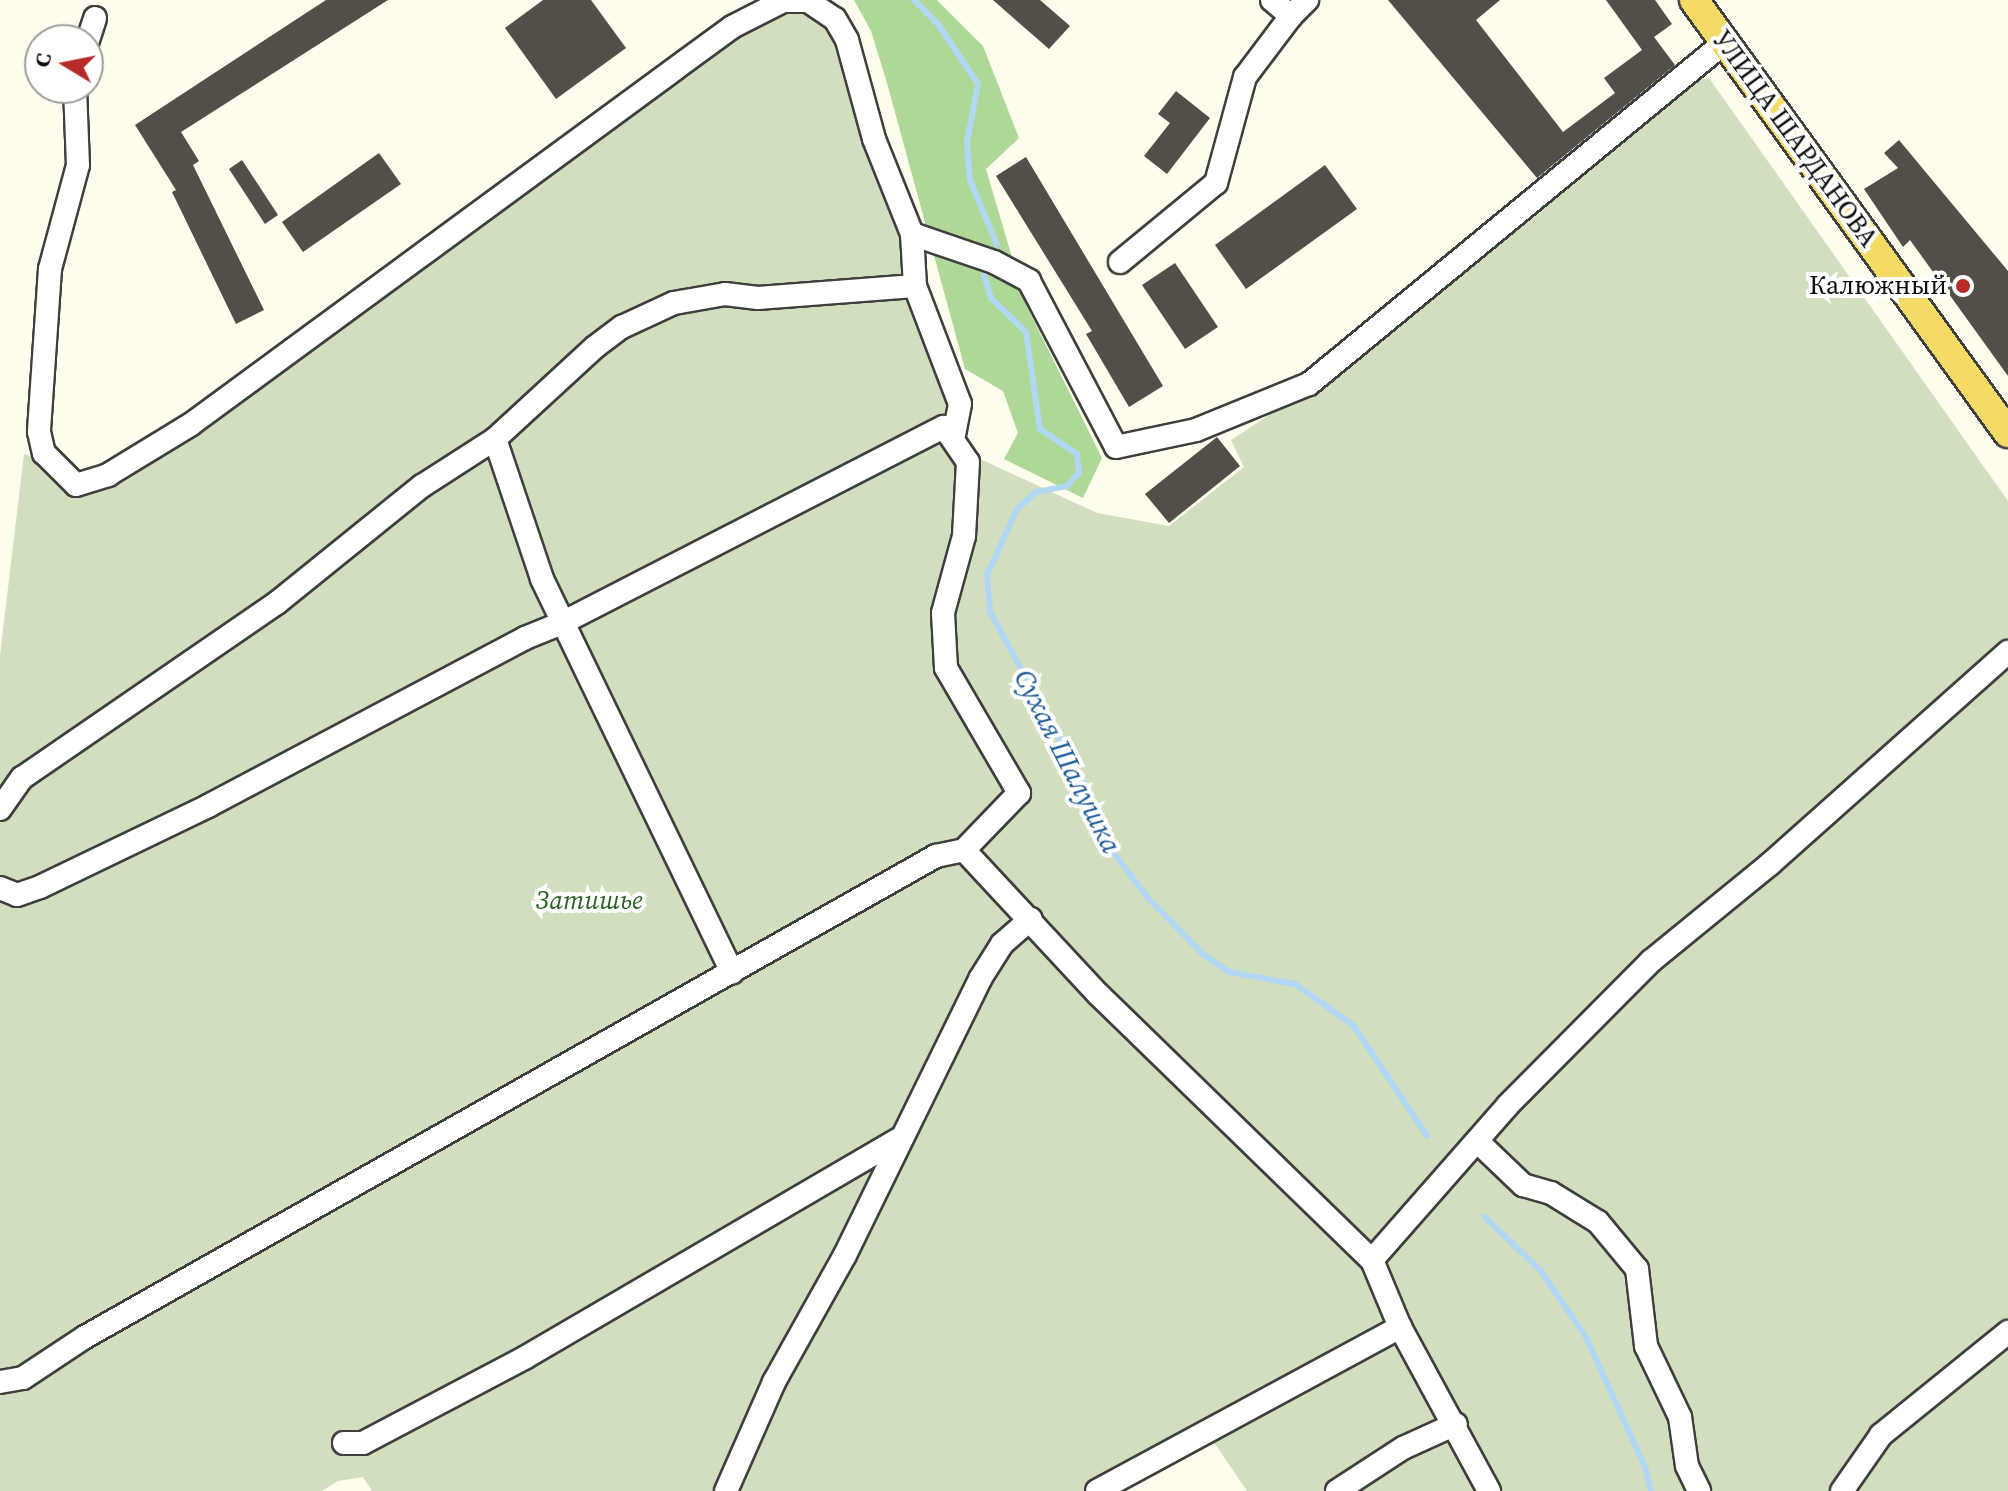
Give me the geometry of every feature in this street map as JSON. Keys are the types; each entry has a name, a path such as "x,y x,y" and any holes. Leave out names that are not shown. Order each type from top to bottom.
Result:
{"main road":[{"name":"УЛИЦА ШАРДАНОВА","path":"1694,0 2008,433"}],"lane":[{"path":"1120,262 1216,183 1245,77 1299,8 1272,0"},
{"path":"76,104 78,165 50,269 39,432 44,453 76,485 108,475 190,425 732,27 783,1 808,1 835,19 847,40 874,139 912,234 915,286 960,404 954,435"},
{"path":"93,24 95,18"},
{"path":"912,234 994,262 1029,281 1116,447 1196,430 1309,384 1725,42"},
{"path":"0,809 22,778 278,602 422,486 495,439 595,347 622,327 674,303 725,294 758,298 915,286"},
{"path":"0,888 17,895 40,887 326,746 513,643 562,623 944,427 954,435 968,462 964,536 943,613 946,668 1019,793 964,850 936,856 85,1337 23,1378 0,1382"},
{"path":"495,439 526,541 562,623 732,972"},
{"path":"1372,1260 1477,1141 1651,961 1770,864 2008,652"},
{"path":"964,850 1098,994 1372,1260 1400,1327 1456,1424 1489,1491"},
{"path":"726,1491 774,1382 980,979 1002,944 1031,919"},
{"path":"344,1443 363,1443 526,1357 901,1138"},
{"path":"1477,1141 1523,1185 1551,1193 1598,1222 1637,1269 1646,1346 1680,1417 1687,1466 1699,1491"},
{"path":"1097,1491 1400,1327"},
{"path":"1842,1491 1881,1435 2008,1332"},
{"path":"1337,1491 1403,1448 1456,1424"}],"green space":[{"path":"854,0 937,0 983,46 1019,138 986,169 1026,305 1102,458 1083,498 1004,459 1018,433 1003,391 965,369 887,83 871,31"},
{"name":"Затишье","path":"775,1 843,24 958,428 980,459 1097,513 1169,526 1244,467 1231,440 1316,384 1693,80 1709,78 2008,501 2008,1491 1247,1491 1203,1426 1094,1491 372,1491 363,1477 338,1481 322,1491 0,1491 0,655 24,454 48,462 59,482 102,473 238,386"}],"building":[{"path":"326,0 388,0 181,132 199,161 193,165 264,310 236,324 172,192 176,190 135,125"},
{"path":"543,0 591,0 626,48 556,99 505,28"},
{"path":"993,0 1040,0 1070,26 1049,49"},
{"path":"1388,0 1500,0 1476,20 1563,132 1615,93 1604,78 1642,50 1606,0 1655,0 1672,24 1654,37 1675,65 1537,178"},
{"path":"1176,91 1210,118 1167,174 1144,156 1170,123 1158,114"},
{"path":"1899,140 2008,271 2008,376 1910,240 1903,247 1864,189 1898,168 1884,153"},
{"path":"379,153 401,184 303,252 282,222"},
{"path":"1026,157 1163,386 1129,407 1086,334 1092,331 996,176"},
{"path":"242,160 278,215 265,224 229,169"},
{"path":"1325,165 1357,209 1246,289 1215,245"},
{"path":"1175,263 1218,327 1185,349 1142,285"},
{"path":"1217,437 1240,466 1169,523 1145,494"}],"waterway":[{"name":"Сухая Шалушка","path":"914,0 938,24 978,84 967,141 970,180 997,245"},
{"name":"Сухая Шалушка","path":"984,275 991,298 1026,332 1040,429 1077,454 1079,473 1067,486 1036,492 1017,509 987,575 990,612 1091,796 1100,835 1148,898 1204,955 1229,972 1295,984 1354,1026 1427,1136"},
{"name":"Сухая Шалушка","path":"1485,1217 1541,1271 1586,1337 1645,1467 1651,1491"}],"place":[{"name":"Калюжный","path":"1963,286"}]}
